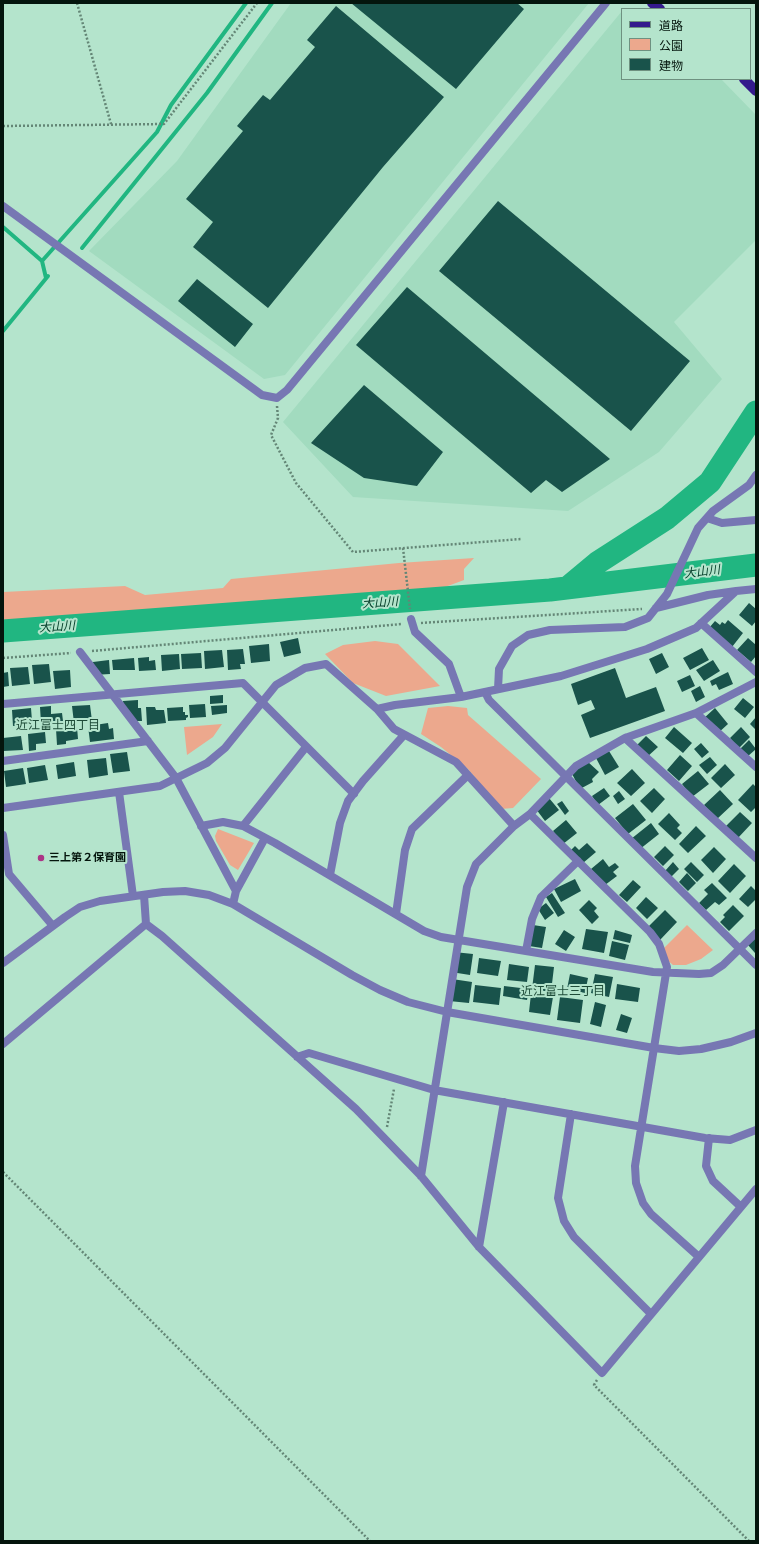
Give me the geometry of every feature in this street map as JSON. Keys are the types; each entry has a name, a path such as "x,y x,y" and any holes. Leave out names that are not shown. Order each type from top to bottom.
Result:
{"main road":[{"path":"745,80 756,91"}],"street":[{"path":"3,206 262,395 277,398 287,390 606,3"},
{"path":"498,689 499,669 512,646 528,635 550,630 625,627 648,618 667,594 698,528 713,511 750,485 756,475"},
{"path":"707,518 722,523 756,520"},
{"path":"656,608 708,595 756,589"},
{"path":"377,709 395,705 461,697 561,676 647,649 696,628 736,591"},
{"path":"412,621 415,632 449,664 461,697"},
{"path":"701,623 756,672"},
{"path":"80,652 176,778 236,891"},
{"path":"3,808 160,786 207,763 225,748 276,685 305,668 326,664 377,709 394,729 456,762 514,826"},
{"path":"421,1176 467,887 476,864 514,826 530,814 576,766 625,738 696,713 756,682"},
{"path":"3,704 242,683 354,794"},
{"path":"485,692 489,700 756,965"},
{"path":"696,713 756,767"},
{"path":"330,875 340,823 348,801 404,734"},
{"path":"625,738 756,858"},
{"path":"3,761 148,741"},
{"path":"243,826 306,747"},
{"path":"396,914 405,850 412,829 468,775"},
{"path":"119,792 133,896"},
{"path":"530,814 650,932 659,944 667,967 635,1166 636,1183 643,1203 651,1214 699,1257"},
{"path":"201,826 223,822 243,826 330,875 424,931 441,937 653,972 699,974 711,973 723,965 756,933"},
{"path":"3,835 6,876 53,926"},
{"path":"233,904 236,891 265,838"},
{"path":"526,951 532,919 541,896 578,861"},
{"path":"3,963 80,907 100,901 185,891 209,896 233,904 380,990 408,1002 447,1012 654,1048 680,1051 701,1049 731,1042 756,1033"},
{"path":"144,895 146,924 162,936 356,1109 421,1176 479,1247 602,1372 756,1189"},
{"path":"3,1044 146,924"},
{"path":"297,1057 309,1053 434,1090 709,1138 730,1140 756,1130"},
{"path":"479,1247 504,1102"},
{"path":"571,1114 558,1198 564,1221 574,1237 651,1314"},
{"path":"709,1138 706,1166 708,1171 713,1181 741,1207"}],"path":[{"path":"77,3 111,124"},
{"path":"3,126 164,124 257,3"},
{"path":"277,398 278,418 271,435 296,483 352,552 521,539"},
{"path":"403,548 412,621"},
{"path":"3,658 412,621 656,608"},
{"path":"385,1140 396,1078"},
{"path":"3,1172 370,1541"},
{"path":"594,1385 750,1541"}],"shaded area":[{"path":"291,3 589,3 285,375 264,379 89,251 177,161"},
{"path":"621,12 621,80 722,80 756,115 756,240 674,322 722,379 659,452 568,511 353,497 283,422"}],"green space":[{"path":"474,558 464,569 464,580 394,606 3,639 3,592 125,586 145,595 223,588 231,579 399,563"},
{"path":"375,641 398,644 440,686 386,696 353,683 325,654 343,645"},
{"path":"448,706 467,708 468,715 541,779 513,808 501,809 468,769 441,747 421,734 428,708"},
{"path":"222,724 213,737 187,755 184,727"},
{"path":"218,829 254,843 238,870 230,865 216,841 215,836"},
{"path":"687,925 713,950 701,959 686,965 673,965 659,953"}],"building":[{"path":"351,3 517,3 524,9 456,89"},
{"path":"336,6 444,97 383,167 268,308 193,247 213,222 186,199 243,131 237,126 263,95 270,100 315,47 307,40"},
{"path":"498,201 690,361 631,431 439,271"},
{"path":"197,279 253,324 235,347 178,301"},
{"path":"407,287 610,459 562,492 546,480 531,493 356,345"},
{"path":"364,385 443,452 417,486 364,478 311,443"},
{"path":"749,603 756,609 756,621 752,626 739,615"},
{"path":"728,620 743,633 732,647 709,628 715,621 720,625 722,622 725,624"},
{"path":"298,638 301,653 284,657 280,642"},
{"path":"748,638 756,645 756,656 751,662 737,650"},
{"path":"269,644 270,661 251,663 249,646"},
{"path":"702,648 709,660 690,670 683,658"},
{"path":"243,649 245,664 240,664 241,669 228,670 227,650"},
{"path":"222,650 224,667 205,669 204,651"},
{"path":"201,653 202,668 182,669 181,654"},
{"path":"662,653 669,667 656,674 649,659"},
{"path":"179,654 180,669 162,671 161,655"},
{"path":"149,657 149,661 155,660 156,670 139,671 138,658"},
{"path":"134,658 135,670 113,670 112,660"},
{"path":"109,660 110,674 94,675 93,662"},
{"path":"713,660 720,671 704,681 696,670"},
{"path":"49,664 51,682 34,684 32,665"},
{"path":"28,667 30,684 12,686 10,668"},
{"path":"615,668 626,698 656,687 665,711 590,738 581,715 595,709 591,700 578,705 571,684"},
{"path":"70,670 71,687 55,689 53,671"},
{"path":"8,672 9,686 3,687 3,673"},
{"path":"728,672 733,684 719,690 716,684 712,686 710,681"},
{"path":"690,675 695,686 682,692 677,681"},
{"path":"700,686 705,697 696,702 691,691"},
{"path":"223,695 223,703 210,704 210,696"},
{"path":"743,698 754,707 745,718 734,709"},
{"path":"138,700 138,708 141,708 142,721 130,721 129,710 124,711 123,701"},
{"path":"205,704 206,717 190,718 189,705"},
{"path":"90,705 92,721 74,723 72,706"},
{"path":"227,705 227,713 212,715 211,706"},
{"path":"51,706 51,714 62,713 63,721 41,723 40,707"},
{"path":"146,707 155,707 156,710 164,710 166,723 147,725"},
{"path":"183,707 183,712 185,712 185,715 188,715 186,720 168,721 167,708"},
{"path":"31,708 32,721 22,722 23,725 13,726 12,710"},
{"path":"715,708 728,724 717,734 703,719"},
{"path":"756,717 756,730 750,724"},
{"path":"108,723 109,729 113,728 114,739 90,742 88,726"},
{"path":"77,727 78,739 66,741 66,744 57,745 56,729"},
{"path":"674,727 692,743 683,753 665,738"},
{"path":"741,727 750,737 739,748 730,738"},
{"path":"45,732 46,743 36,744 36,750 29,751 28,734"},
{"path":"21,736 23,750 3,751 3,738"},
{"path":"646,736 658,747 647,757 636,746"},
{"path":"749,740 756,749 747,757 740,749"},
{"path":"701,743 709,752 702,758 694,749"},
{"path":"609,751 619,767 605,775 596,758"},
{"path":"127,752 130,771 113,773 110,754"},
{"path":"680,755 692,766 679,781 667,770"},
{"path":"710,757 717,765 707,774 699,765"},
{"path":"106,758 108,775 89,778 87,760"},
{"path":"74,762 76,776 58,779 56,765"},
{"path":"588,762 599,772 592,779 593,782 580,789 571,772"},
{"path":"725,764 735,775 721,788 711,778"},
{"path":"45,765 48,780 29,783 27,768"},
{"path":"23,768 26,784 6,787 4,771"},
{"path":"632,769 645,783 631,796 617,783"},
{"path":"698,771 709,784 692,797 682,784"},
{"path":"753,784 756,787 756,807 751,812 738,800"},
{"path":"604,788 610,796 598,805 592,796"},
{"path":"654,788 665,799 652,813 640,801"},
{"path":"720,790 733,804 717,819 704,805"},
{"path":"619,791 625,799 618,804 613,796"},
{"path":"549,798 559,810 545,821 536,809"},
{"path":"562,801 569,811 565,815 557,804"},
{"path":"633,804 646,820 628,834 615,818"},
{"path":"740,812 752,823 737,839 725,827"},
{"path":"669,813 680,825 677,828 682,833 675,840 658,824"},
{"path":"566,820 577,833 563,844 553,831"},
{"path":"651,823 659,834 640,849 631,839"},
{"path":"696,826 706,836 688,853 679,844"},
{"path":"587,843 596,852 583,863 568,853 575,846 579,850"},
{"path":"665,846 674,855 663,866 654,857"},
{"path":"714,847 726,859 713,873 701,860"},
{"path":"603,859 609,867 615,863 619,867 613,872 617,876 605,885 591,869"},
{"path":"673,862 679,869 671,877 665,871"},
{"path":"691,862 704,875 697,882 684,869"},
{"path":"734,864 746,876 730,893 718,881"},
{"path":"687,873 696,883 688,891 679,882"},
{"path":"575,879 581,891 561,902 554,889"},
{"path":"633,880 641,887 627,902 619,895"},
{"path":"712,883 727,898 719,905 715,902 706,910 699,903 708,894 704,890"},
{"path":"751,886 756,891 756,899 748,907 739,899"},
{"path":"552,893 565,913 558,917 546,897"},
{"path":"646,897 658,908 647,919 636,908"},
{"path":"589,900 597,908 594,911 599,917 592,924 579,910"},
{"path":"546,903 554,913 545,920 538,909"},
{"path":"733,905 744,916 729,931 720,922 725,917 723,915"},
{"path":"665,910 677,922 660,940 647,928"},
{"path":"533,925 546,927 542,948 529,946"},
{"path":"586,929 608,932 604,953 582,949"},
{"path":"564,930 575,937 566,951 555,944"},
{"path":"615,930 632,935 630,943 613,939"},
{"path":"756,937 756,952 755,953 748,945"},
{"path":"612,941 629,945 625,960 609,956"},
{"path":"454,952 473,954 470,975 451,972"},
{"path":"479,958 501,961 498,976 477,973"},
{"path":"509,964 529,967 527,982 507,980"},
{"path":"535,965 554,967 551,992 532,989"},
{"path":"570,974 588,978 585,993 567,989"},
{"path":"595,974 613,977 609,997 591,993"},
{"path":"452,979 472,982 469,1003 449,1001"},
{"path":"617,984 640,988 638,1002 615,999"},
{"path":"475,985 501,988 499,1005 473,1002"},
{"path":"504,986 529,989 527,1000 503,996"},
{"path":"531,994 553,997 550,1015 529,1012"},
{"path":"560,997 583,1000 580,1023 557,1020"},
{"path":"595,1002 606,1005 601,1027 590,1024"},
{"path":"621,1014 632,1018 627,1033 616,1030"}],"waterway":[{"path":"42,261 157,132 171,105 246,3"},
{"path":"82,248 207,93 272,3"},
{"path":"3,227 42,261 46,278"},
{"path":"3,331 48,276"},
{"path":"567,588 597,563 667,518 710,482 756,412"},
{"name":"大山川","path":"3,631 550,590 756,565"}],"place":[{"name":"三上第２保育園","path":"41,858"}],"district":[{"name":"近江富士四丁目","path":"58,726"},
{"name":"近江富士三丁目","path":"563,992"}]}
